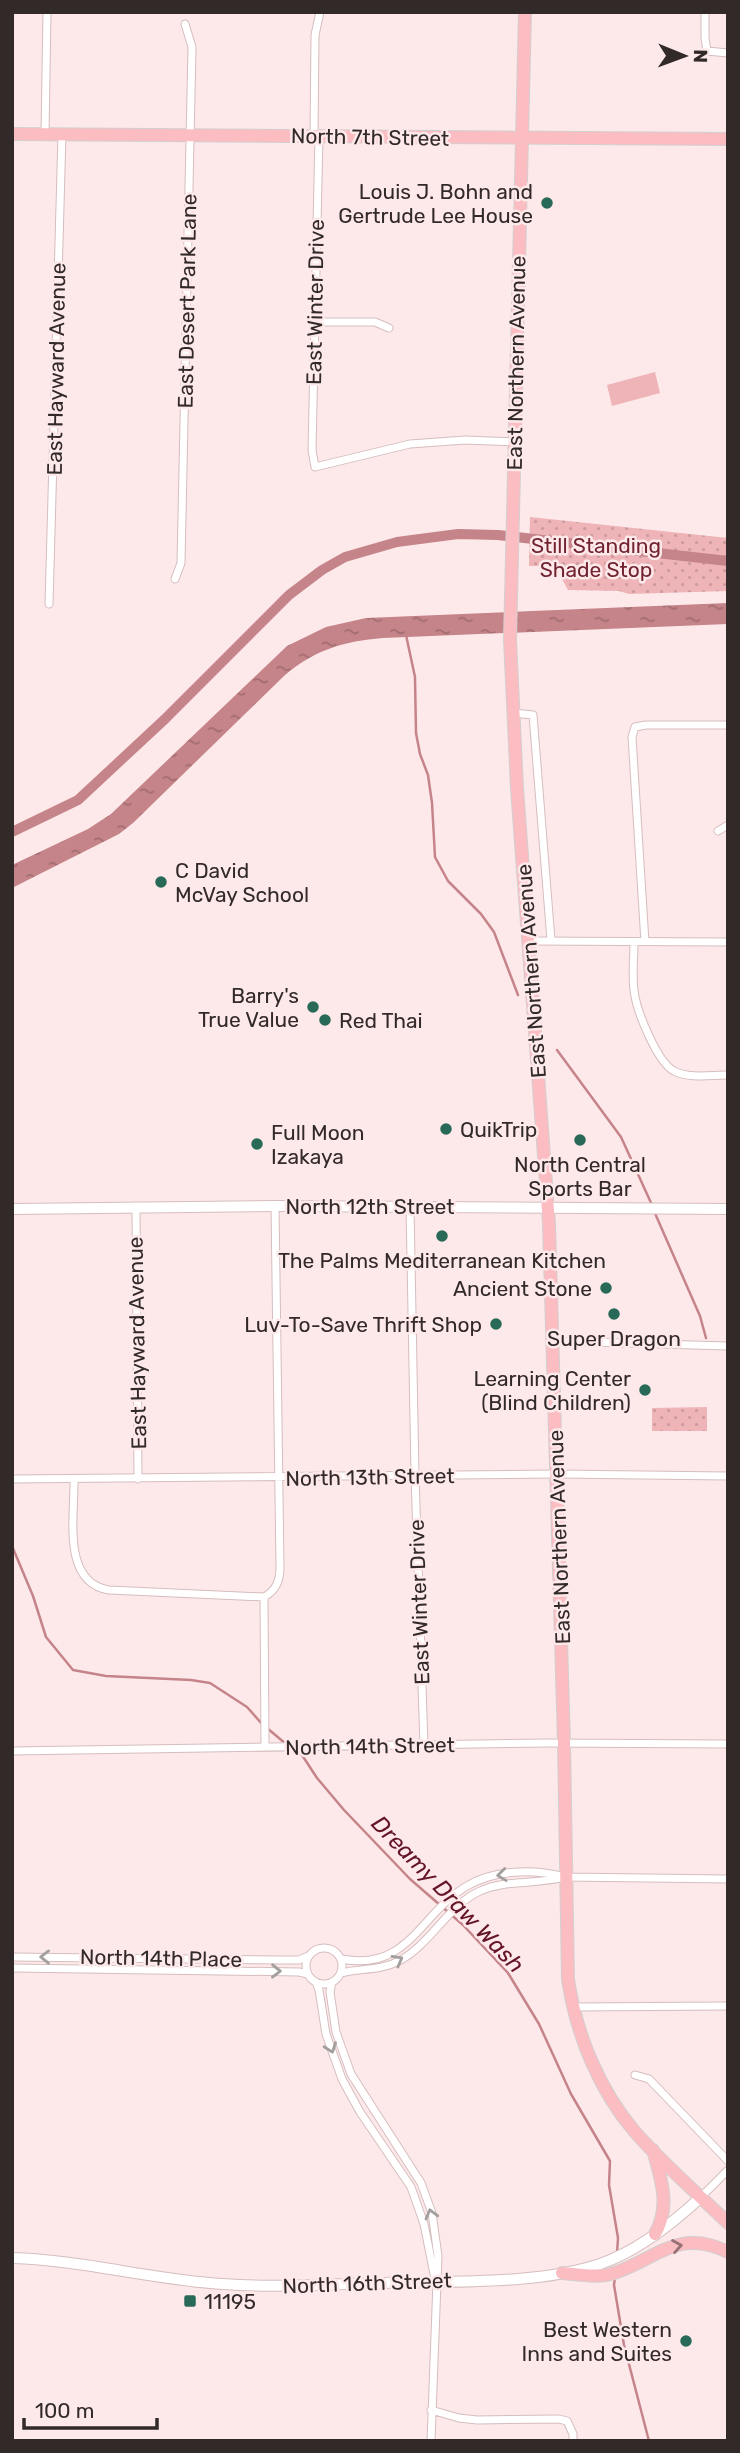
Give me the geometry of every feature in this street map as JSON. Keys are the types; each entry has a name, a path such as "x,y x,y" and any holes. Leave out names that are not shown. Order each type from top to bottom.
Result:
{"main road":[{"name":"East Northern Avenue","path":"525,12 510,640 548,1207 564,1743 566,1944 572,2007 583,2042 608,2091 635,2131 728,2223"},
{"name":"North 7th Street","path":"12,134 728,139"},
{"path":"653,2149 664,2196 661,2225 655,2234"},
{"path":"562,2273 605,2269 627,2259 678,2245 700,2244 728,2252"}],"street":[{"path":"44,134 47,12"},
{"name":"East Winter Drive","path":"320,12 315,35 312,450 315,467 410,444 452,440 514,442"},
{"path":"705,12 707,51 728,53"},
{"name":"East Desert Park Lane","path":"175,579 181,563 191,135 192,47 185,23"},
{"name":"East Hayward Avenue","path":"50,604 62,134"},
{"path":"314,321 375,322 389,328"},
{"name":"East Northern Avenue","path":"513,713 533,715 551,940"},
{"path":"645,942 632,737 635,727 728,725"},
{"path":"718,831 728,825"},
{"path":"529,941 728,942"},
{"path":"634,942 634,990 637,1005 658,1054 674,1071 691,1075 728,1075"},
{"name":"East Hayward Avenue","path":"136,1206 138,1479"},
{"path":"74,1479 75,1558 83,1576 92,1584 109,1590 264,1597 272,1592 280,1576 275,1206"},
{"name":"East Winter Drive","path":"410,1206 424,1745"},
{"name":"North 12th Street","path":"12,1209 410,1206 728,1209"},
{"path":"553,1341 728,1346"},
{"name":"North 13th Street","path":"12,1479 557,1474 728,1476"},
{"path":"264,1597 265,1747"},
{"name":"North 14th Street","path":"12,1751 564,1743 728,1744"},
{"name":"North 14th Place","path":"12,1956 282,1960 299,1959 314,1950 326,1947 336,1951 342,1959 374,1959 387,1956 414,1937 446,1902 466,1886 490,1876 545,1872 565,1877 728,1879"},
{"name":"North 14th Place","path":"341,1973 378,1969 401,1960 421,1944 455,1909 484,1889 508,1884 547,1882 565,1877"},
{"path":"308,1956 308,1974 319,1990 326,2034 342,2079 360,2112 411,2187 422,2215 437,2281"},
{"path":"316,1982 332,1982 341,1973 342,1959"},
{"name":"North 14th Place","path":"12,1968 199,1969 308,1974"},
{"path":"332,1982 330,1992 336,2032 351,2074 421,2183 432,2213 438,2256 431,2441"},
{"path":"572,2007 728,2007"},
{"path":"635,2075 649,2079 728,2161"},
{"path":"627,2259 701,2197 728,2170"},
{"name":"North 16th Street","path":"12,2258 69,2262 222,2284 279,2286 517,2278 562,2273"},
{"path":"431,2410 477,2420 559,2418 566,2421 573,2434 573,2441"}],"green space":[{"path":"655,372 660,393 612,406 607,385"},
{"name":"Still Standing Shade Stop","path":"530,517 728,538 728,591 629,594 619,591 568,590 562,579 561,566 529,566"},
{"path":"707,1407 707,1431 652,1431 652,1408"}],"water":[{"path":"728,603 728,624 383,638 330,648 284,676 119,834 12,888 12,865 88,829 111,814 287,646 326,627 366,618"}],"waterway":[{"path":"12,832 78,800 165,719 289,595 322,570 345,557 397,542 458,534 498,535 728,561"},
{"path":"406,635 415,677 416,733 428,775 432,803 435,857 448,881 481,914 494,932 518,995"},
{"path":"557,1050 621,1137 652,1205"},
{"path":"654,1211 700,1316 706,1338"},
{"name":"Dreamy Draw Wash","path":"12,1546 33,1596 46,1637 73,1670 106,1676 210,1683 247,1707 262,1724"},
{"name":"Dreamy Draw Wash","path":"267,1728 286,1744"},
{"name":"Dreamy Draw Wash","path":"295,1750 302,1755 344,1810 410,1879 463,1925 508,1973 539,2024 571,2094 610,2161 609,2185 618,2238 617,2253"},
{"name":"Dreamy Draw Wash","path":"615,2277 624,2345 649,2441"}],"place":[{"name":"Louis J. Bohn and Gertrude Lee House","path":"547,203"},
{"name":"C David McVay School","path":"161,882"},
{"name":"Barry's True Value","path":"313,1007"},
{"name":"Red Thai","path":"325,1020"},
{"name":"QuikTrip","path":"446,1129"},
{"name":"North Central Sports Bar","path":"580,1140"},
{"name":"Full Moon Izakaya","path":"257,1144"},
{"name":"The Palms Mediterranean Kitchen","path":"442,1236"},
{"name":"Ancient Stone","path":"606,1288"},
{"name":"Super Dragon","path":"614,1314"},
{"name":"Luv-To-Save Thrift Shop","path":"496,1324"},
{"name":"Learning Center (Blind Children)","path":"645,1390"},
{"name":"11195","path":"190,2301"},
{"name":"Best Western Inns and Suites","path":"686,2341"}]}
